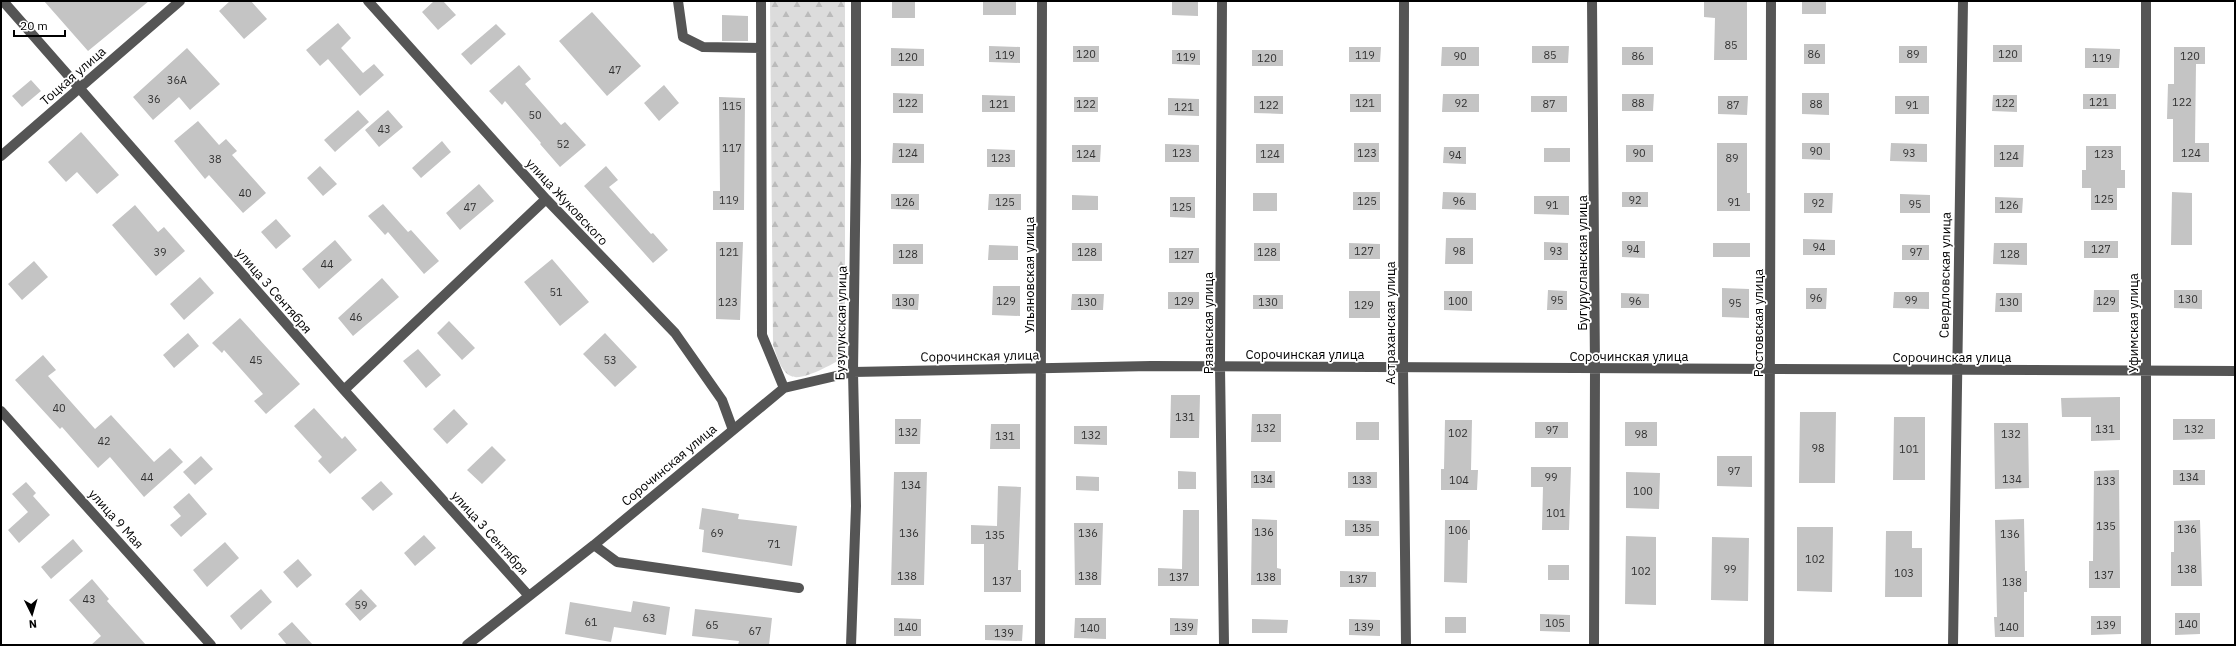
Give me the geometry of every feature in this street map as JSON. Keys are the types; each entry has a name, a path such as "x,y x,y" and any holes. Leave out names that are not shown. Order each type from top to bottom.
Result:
{"street":[{"name":"улица 3 Сентября","path":"3,1 344,390 529,596"},
{"name":"Тоцкая улица","path":"1,156 180,1"},
{"name":"улица Жуковского","path":"368,1 546,199 675,333 722,400 732,430"},
{"path":"678,1 683,37 703,47 761,48"},
{"path":"760,1 762,335 784,388"},
{"name":"Бузулукская улица","path":"851,645 856,506 853,372 856,159 856,1"},
{"name":"Ульяновская улица","path":"1040,645 1042,1"},
{"name":"Рязанская улица","path":"1222,1 1220,367 1224,645"},
{"name":"Астраханская улица","path":"1404,1 1403,368 1406,645"},
{"name":"Бугурусланская улица","path":"1592,1 1595,369 1594,645"},
{"name":"Ростовская улица","path":"1769,645 1771,1"},
{"name":"Свердловская улица","path":"1953,645 1956,370 1963,1"},
{"name":"Уфимская улица","path":"2146,1 2146,645"},
{"path":"344,390 546,199"},
{"name":"Сорочинская улица","path":"467,645 594,545 784,388 853,372 1042,368 1220,367 2235,371"},
{"name":"улица 9 Мая","path":"1,411 211,645"},
{"path":"594,545 617,562 799,588"}],"green space":[{"path":"770,1 845,1 845,357 818,371 796,377 787,374 784,370 779,362 773,345"}],"building":[{"path":"44,1 149,1 88,51"},
{"path":"230,1 251,1 267,19 244,39 219,11"},
{"path":"434,1 443,1 456,15 438,30 422,12"},
{"path":"892,1 915,1 915,18 892,18"},
{"path":"983,1 1016,1 1016,15 983,15"},
{"path":"1704,1 1747,1 1747,60 1714,60 1715,18 1704,17"},
{"path":"1802,1 1826,1 1826,14 1802,14"},
{"path":"1172,2 1198,2 1198,16 1172,15"},
{"path":"592,12 641,66 607,96 559,41"},
{"path":"722,15 748,16 748,41 722,41"},
{"path":"338,23 351,38 341,48 363,73 374,64 384,75 360,96 328,59 320,66 306,50"},
{"path":"496,24 506,34 471,65 461,54"},
{"path":"1804,44 1825,44 1825,64 1804,64"},
{"path":"1993,45 2022,45 2022,62 1993,62"},
{"path":"989,46 1020,47 1020,63 989,62"},
{"path":"1073,46 1099,46 1099,62 1073,62"},
{"path":"1532,46 1569,46 1568,63 1532,63"},
{"path":"1899,46 1927,46 1927,63 1899,63"},
{"path":"1349,47 1381,47 1380,62 1349,62"},
{"path":"1442,47 1479,47 1479,66 1441,66"},
{"path":"1622,47 1653,47 1653,65 1622,65"},
{"path":"2174,47 2205,47 2205,64 2196,64 2195,143 2209,143 2209,162 2173,162 2173,119 2167,119 2168,84 2174,84"},
{"path":"187,48 220,84 190,110 179,97 153,120 133,97"},
{"path":"891,48 924,49 924,66 891,66"},
{"path":"2085,48 2120,49 2119,68 2085,68"},
{"path":"1172,50 1200,50 1200,65 1172,64"},
{"path":"1252,50 1283,50 1283,66 1252,66"},
{"path":"519,65 531,79 525,84 561,125 565,122 586,145 560,167 505,101 502,105 489,91"},
{"path":"31,80 41,91 22,107 12,96"},
{"path":"664,85 679,103 659,121 644,103"},
{"path":"893,93 923,94 923,113 893,113"},
{"path":"1802,93 1829,93 1829,115 1802,114"},
{"path":"1350,94 1381,94 1381,112 1350,112"},
{"path":"1443,94 1479,94 1479,112 1442,112"},
{"path":"1622,94 1654,94 1653,111 1622,111"},
{"path":"2083,94 2116,94 2116,109 2083,109"},
{"path":"982,95 1015,96 1015,112 982,112"},
{"path":"1993,95 2017,95 2017,112 1992,111"},
{"path":"1254,96 1283,96 1283,114 1254,113"},
{"path":"1531,96 1567,96 1567,112 1531,112"},
{"path":"1718,96 1748,96 1747,115 1718,114"},
{"path":"1895,96 1929,96 1929,114 1895,114"},
{"path":"719,97 745,98 744,210 713,210 713,191 720,191"},
{"path":"1074,97 1098,97 1098,112 1074,112"},
{"path":"1168,98 1199,99 1199,116 1168,115"},
{"path":"358,110 369,122 335,152 324,140"},
{"path":"388,110 403,127 379,147 365,130"},
{"path":"198,121 219,145 226,139 237,151 232,155 266,193 243,213 209,175 205,179 174,141"},
{"path":"81,132 119,175 97,194 77,172 66,182 48,162"},
{"path":"442,141 451,152 421,178 412,168"},
{"path":"893,143 924,144 924,163 892,163"},
{"path":"1354,143 1379,143 1379,162 1354,162"},
{"path":"1717,143 1747,143 1747,193 1750,193 1750,211 1717,211"},
{"path":"1802,143 1830,143 1830,160 1802,159"},
{"path":"1891,143 1927,144 1927,162 1890,161"},
{"path":"1165,144 1199,145 1199,162 1165,162"},
{"path":"1256,144 1284,144 1284,163 1256,163"},
{"path":"1072,145 1101,145 1100,162 1072,162"},
{"path":"1626,145 1653,145 1653,162 1626,162"},
{"path":"1994,145 2024,145 2023,167 1994,167"},
{"path":"2086,146 2121,146 2121,170 2125,170 2125,188 2117,188 2117,210 2091,210 2091,188 2082,188 2082,170 2086,170"},
{"path":"1444,147 1466,147 1466,164 1443,163"},
{"path":"1544,148 1570,148 1570,162 1544,162"},
{"path":"987,149 1015,150 1015,167 987,167"},
{"path":"320,166 337,184 323,196 307,178"},
{"path":"606,166 618,180 609,187 651,234 653,233 668,250 653,263 584,186"},
{"path":"479,184 494,201 460,230 446,213"},
{"path":"1353,192 1380,192 1380,210 1353,210"},
{"path":"1443,192 1476,193 1476,210 1442,209"},
{"path":"1622,192 1648,192 1648,207 1622,207"},
{"path":"2172,192 2192,193 2192,245 2171,245"},
{"path":"1253,193 1277,193 1277,211 1253,211"},
{"path":"1804,193 1833,193 1832,213 1804,213"},
{"path":"891,194 919,194 919,210 891,209"},
{"path":"989,194 1021,194 1021,210 988,210"},
{"path":"1900,194 1930,195 1930,213 1900,213"},
{"path":"1072,195 1098,196 1098,210 1072,210"},
{"path":"1534,196 1569,196 1569,215 1534,214"},
{"path":"1170,197 1195,197 1195,218 1170,217"},
{"path":"1995,197 2023,198 2022,213 1995,213"},
{"path":"383,204 408,232 411,230 439,261 424,274 388,232 385,235 368,216"},
{"path":"135,205 158,232 164,227 185,251 156,276 112,225"},
{"path":"276,219 291,236 276,249 261,232"},
{"path":"1446,238 1473,238 1473,264 1445,264"},
{"path":"1803,239 1835,240 1835,255 1803,255"},
{"path":"335,240 352,260 319,289 302,269"},
{"path":"1622,241 1645,241 1645,258 1622,257"},
{"path":"2084,241 2118,241 2118,258 2084,258"},
{"path":"716,242 743,242 740,320 716,319"},
{"path":"1544,242 1568,243 1568,260 1544,260"},
{"path":"1072,243 1102,243 1102,261 1072,261"},
{"path":"1254,243 1280,243 1280,261 1254,261"},
{"path":"1349,243 1380,244 1380,259 1349,259"},
{"path":"1713,243 1750,243 1750,257 1713,257"},
{"path":"1994,243 2027,243 2027,265 1993,264"},
{"path":"893,244 923,244 923,264 893,264"},
{"path":"989,245 1018,246 1018,260 988,260"},
{"path":"1902,245 1929,245 1929,260 1902,260"},
{"path":"1169,248 1199,248 1199,263 1169,263"},
{"path":"552,259 589,302 560,326 524,282"},
{"path":"34,261 48,277 22,300 8,284"},
{"path":"200,277 214,293 184,320 170,304"},
{"path":"382,278 399,297 353,336 338,318"},
{"path":"993,286 1020,286 1020,316 992,315"},
{"path":"1722,288 1749,289 1749,318 1722,317"},
{"path":"1806,288 1827,288 1826,309 1806,309"},
{"path":"1548,290 1567,291 1567,310 1547,310"},
{"path":"2094,290 2119,290 2119,312 2093,312"},
{"path":"2174,290 2202,290 2202,309 2174,308"},
{"path":"1349,291 1380,291 1380,318 1349,318"},
{"path":"1444,291 1472,291 1472,311 1444,310"},
{"path":"1168,292 1199,292 1199,309 1168,309"},
{"path":"1894,292 1929,292 1929,309 1893,308"},
{"path":"1621,293 1649,294 1649,308 1621,308"},
{"path":"1996,293 2022,293 2022,312 1995,312"},
{"path":"892,294 919,294 918,310 892,309"},
{"path":"1072,294 1104,294 1103,310 1071,310"},
{"path":"1253,295 1283,295 1283,309 1253,309"},
{"path":"240,318 300,384 266,414 254,401 263,394 224,350 222,353 212,343"},
{"path":"449,321 475,348 462,360 437,333"},
{"path":"188,333 199,346 174,368 163,355"},
{"path":"605,333 637,367 615,387 583,354"},
{"path":"418,349 441,375 426,388 403,361"},
{"path":"43,355 56,370 48,376 95,429 111,415 154,462 170,448 183,462 144,497 110,457 98,468 62,427 60,429 15,380"},
{"path":"1171,395 1200,395 1199,438 1170,438"},
{"path":"2120,397 2120,440 2091,441 2091,417 2062,417 2061,398"},
{"path":"314,408 342,439 345,436 357,450 330,474 318,461 322,457 294,426"},
{"path":"454,409 468,424 447,444 433,429"},
{"path":"1800,412 1836,412 1835,483 1799,483"},
{"path":"1252,414 1281,414 1281,442 1251,442"},
{"path":"1894,417 1925,417 1925,480 1893,480"},
{"path":"895,419 921,419 920,444 895,444"},
{"path":"2173,419 2215,419 2215,439 2173,440"},
{"path":"1445,420 1472,420 1471,470 1478,470 1477,490 1441,490 1441,469 1444,469"},
{"path":"1356,422 1379,422 1379,440 1356,440"},
{"path":"1535,422 1568,422 1568,438 1535,438"},
{"path":"1625,422 1657,422 1657,446 1625,446"},
{"path":"1994,423 2028,423 2029,488 1995,489"},
{"path":"991,424 1020,424 1020,449 990,449"},
{"path":"1074,426 1107,426 1107,445 1074,444"},
{"path":"492,446 506,460 482,484 467,470"},
{"path":"201,456 213,469 195,485 183,472"},
{"path":"1717,456 1752,456 1752,487 1717,486"},
{"path":"1531,467 1571,467 1569,530 1542,530 1543,487 1531,487"},
{"path":"2119,470 2120,588 2089,588 2089,561 2093,561 2094,471"},
{"path":"2173,470 2205,470 2205,485 2173,485"},
{"path":"1178,471 1196,472 1196,489 1178,489"},
{"path":"1251,471 1275,471 1275,488 1251,488"},
{"path":"894,472 927,472 924,585 891,585"},
{"path":"1348,472 1377,472 1377,488 1348,488"},
{"path":"1626,472 1660,473 1659,509 1626,508"},
{"path":"1076,476 1099,477 1099,491 1076,490"},
{"path":"381,481 393,494 373,511 361,498"},
{"path":"26,482 36,493 33,496 50,515 19,543 8,530 28,512 12,494"},
{"path":"998,486 1021,487 1018,570 1021,570 1021,592 984,592 984,544 971,544 971,525 997,526"},
{"path":"189,493 207,514 181,537 170,525 181,516 173,507"},
{"path":"702,508 739,514 738,519 797,526 792,566 702,552 704,530 699,529"},
{"path":"1183,510 1199,510 1199,586 1158,586 1158,568 1182,569"},
{"path":"1252,519 1277,520 1277,568 1281,569 1281,585 1251,585"},
{"path":"2024,519 2027,592 2024,592 2024,637 1995,637 1994,617 1997,617 1995,520"},
{"path":"1345,520 1379,521 1379,536 1345,536"},
{"path":"1445,520 1470,520 1467,583 1444,582"},
{"path":"2200,520 2202,586 2171,586 2171,552 2174,552 2174,521"},
{"path":"1074,523 1103,523 1101,585 1075,585"},
{"path":"1797,527 1833,527 1832,592 1797,591"},
{"path":"1886,531 1912,531 1912,548 1922,548 1922,597 1885,597"},
{"path":"424,535 436,548 415,566 404,553"},
{"path":"1626,536 1656,537 1656,605 1625,604"},
{"path":"1712,537 1749,538 1748,601 1711,600"},
{"path":"73,539 83,551 51,579 41,567"},
{"path":"225,542 239,558 207,587 193,570"},
{"path":"298,559 312,575 297,588 283,572"},
{"path":"1548,565 1569,565 1569,580 1548,580"},
{"path":"1340,571 1376,572 1376,587 1340,587"},
{"path":"92,579 109,599 107,601 146,645 91,645 101,636 69,600"},
{"path":"261,589 272,602 241,630 230,616"},
{"path":"361,589 377,606 360,621 345,604"},
{"path":"633,601 670,607 666,635 614,627 611,642 565,634 570,602 631,612"},
{"path":"695,609 772,618 769,645 738,645 739,641 692,636"},
{"path":"2175,613 2200,613 2200,634 2175,635"},
{"path":"1540,614 1570,615 1570,632 1540,631"},
{"path":"2091,616 2121,616 2121,634 2091,635"},
{"path":"1445,617 1466,617 1466,633 1445,633"},
{"path":"894,618 921,619 921,636 894,636"},
{"path":"1075,618 1106,618 1106,639 1074,638"},
{"path":"1170,618 1198,619 1197,635 1170,635"},
{"path":"1252,619 1288,620 1287,633 1252,633"},
{"path":"1349,619 1380,620 1380,636 1349,635"},
{"path":"292,622 313,645 287,645 278,634"},
{"path":"985,625 1023,625 1022,641 985,640"}]}
